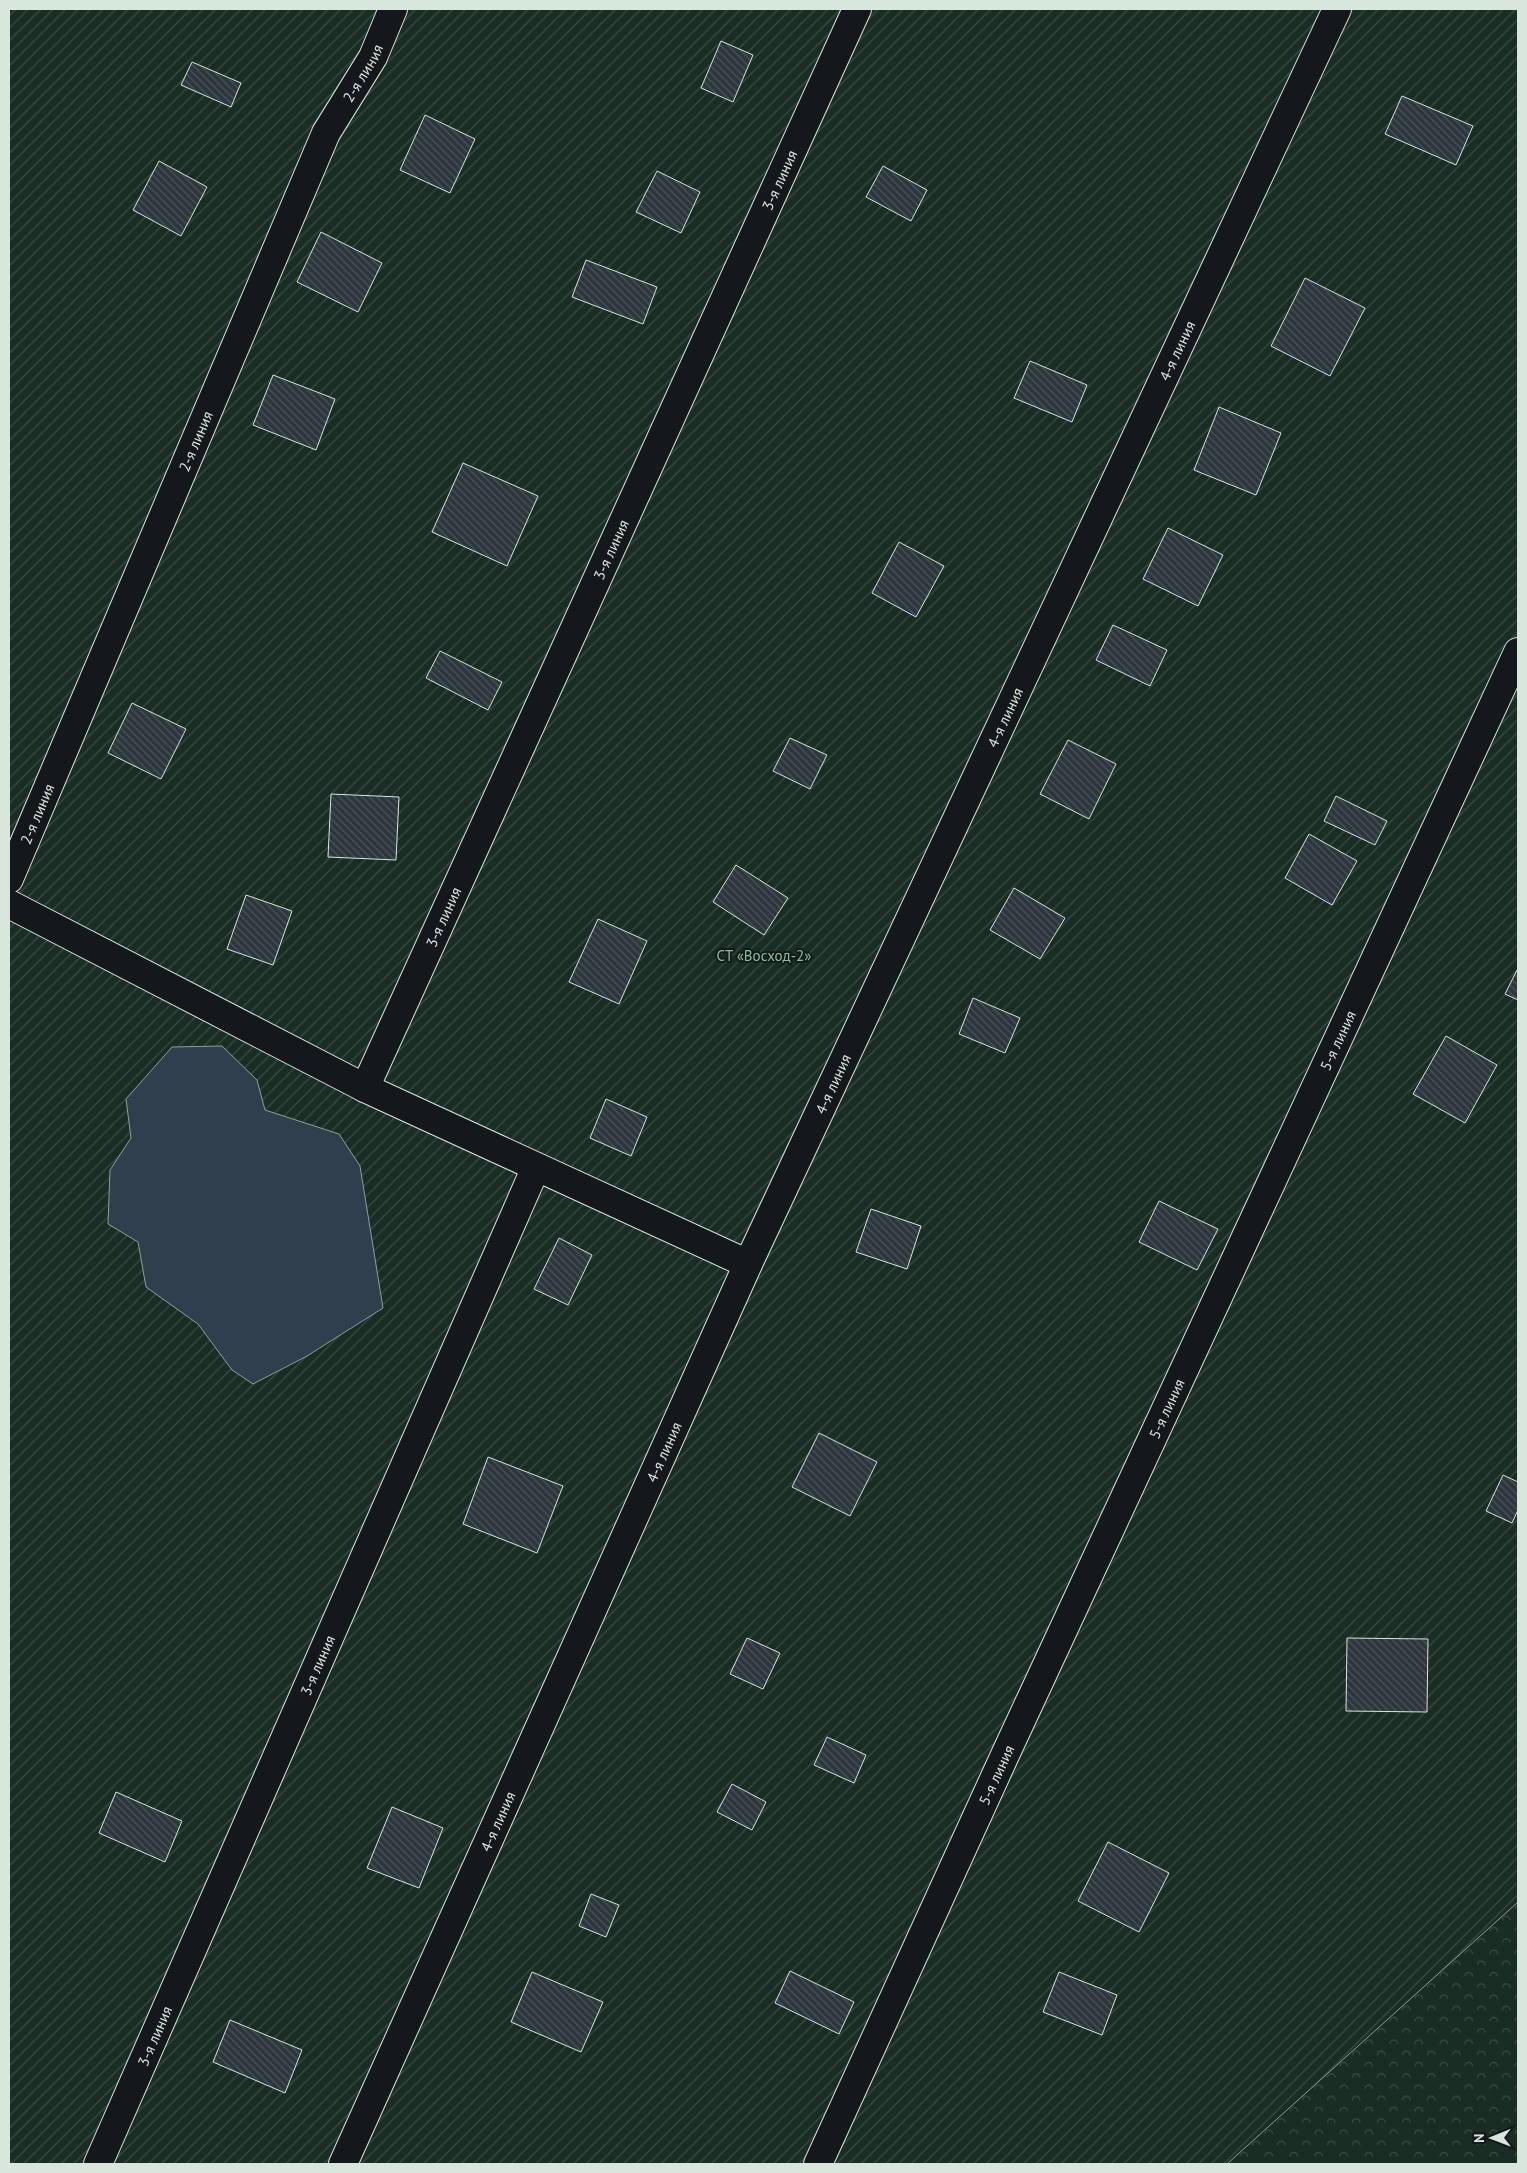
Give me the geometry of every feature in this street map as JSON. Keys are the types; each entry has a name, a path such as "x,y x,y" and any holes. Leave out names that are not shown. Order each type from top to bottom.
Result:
{"street":[{"name":"2-я линия","path":"9,878 326,133 373,57 393,9"},
{"name":"3-я линия","path":"365,1088 858,9"},
{"name":"4-я линия","path":"343,2164 748,1264 1337,9"},
{"name":"5-я линия","path":"818,2164 1009,1746 1518,652"},
{"path":"9,904 365,1088 748,1264"},
{"name":"3-я линия","path":"98,2164 536,1167"}],"green space":[{"name":"СТ «Восход-2»","path":"9,9 1518,9 1518,1902 1227,2164 9,2164"},
{"path":"1518,1899 1518,2164 1000,2164"}],"water":[{"path":"222,1046 257,1080 265,1110 339,1134 360,1166 383,1308 307,1356 253,1384 232,1370 198,1324 146,1287 138,1242 108,1224 110,1170 131,1138 126,1099 172,1047"}],"building":[{"path":"721,41 753,55 733,102 701,88"},
{"path":"192,62 241,83 231,107 181,85"},
{"path":"1402,96 1473,126 1456,165 1385,134"},
{"path":"425,115 475,139 450,193 400,170"},
{"path":"159,161 207,187 181,236 133,210"},
{"path":"883,166 927,190 911,221 866,197"},
{"path":"657,171 700,192 681,233 636,212"},
{"path":"321,232 382,263 358,312 297,282"},
{"path":"586,260 657,287 643,324 572,297"},
{"path":"1305,278 1365,308 1330,376 1271,346"},
{"path":"1030,361 1087,385 1072,422 1014,398"},
{"path":"273,375 335,399 316,450 253,425"},
{"path":"1219,407 1281,433 1256,495 1194,470"},
{"path":"463,463 538,496 507,566 432,532"},
{"path":"1168,528 1223,555 1198,606 1143,579"},
{"path":"899,542 944,566 916,617 872,593"},
{"path":"1113,625 1167,650 1150,686 1096,660"},
{"path":"440,651 502,682 488,710 426,678"},
{"path":"132,703 186,729 161,779 108,753"},
{"path":"790,738 827,755 810,789 773,771"},
{"path":"1068,740 1116,764 1089,819 1040,794"},
{"path":"331,794 399,797 396,860 328,857"},
{"path":"1336,796 1387,821 1375,845 1324,821"},
{"path":"1309,834 1357,861 1332,905 1285,878"},
{"path":"736,865 788,898 764,935 713,902"},
{"path":"1014,888 1065,918 1040,959 990,930"},
{"path":"246,895 292,911 273,965 227,949"},
{"path":"598,919 647,941 619,1004 569,982"},
{"path":"1518,971 1518,1000 1505,994"},
{"path":"973,998 1020,1018 1005,1053 959,1034"},
{"path":"1446,1036 1497,1065 1465,1123 1413,1094"},
{"path":"606,1099 647,1117 631,1156 590,1138"},
{"path":"1159,1201 1218,1229 1197,1270 1139,1242"},
{"path":"871,1209 921,1226 907,1269 856,1252"},
{"path":"559,1238 592,1255 568,1305 534,1289"},
{"path":"819,1433 877,1462 850,1516 792,1487"},
{"path":"488,1457 563,1486 537,1553 463,1524"},
{"path":"1503,1475 1518,1482 1518,1510 1512,1523 1486,1511"},
{"path":"747,1638 780,1653 763,1689 730,1674"},
{"path":"1347,1638 1428,1639 1427,1712 1346,1711"},
{"path":"827,1737 866,1755 854,1783 814,1765"},
{"path":"732,1784 766,1802 752,1830 717,1812"},
{"path":"116,1792 182,1821 165,1862 99,1833"},
{"path":"392,1807 443,1828 419,1888 367,1868"},
{"path":"1108,1842 1169,1873 1139,1932 1078,1901"},
{"path":"591,1894 619,1905 606,1937 579,1926"},
{"path":"790,1971 854,2002 839,2034 775,2003"},
{"path":"532,1972 603,2002 581,2052 511,2022"},
{"path":"1059,1972 1117,1995 1102,2035 1043,2012"},
{"path":"230,2020 302,2050 285,2093 213,2062"}]}
